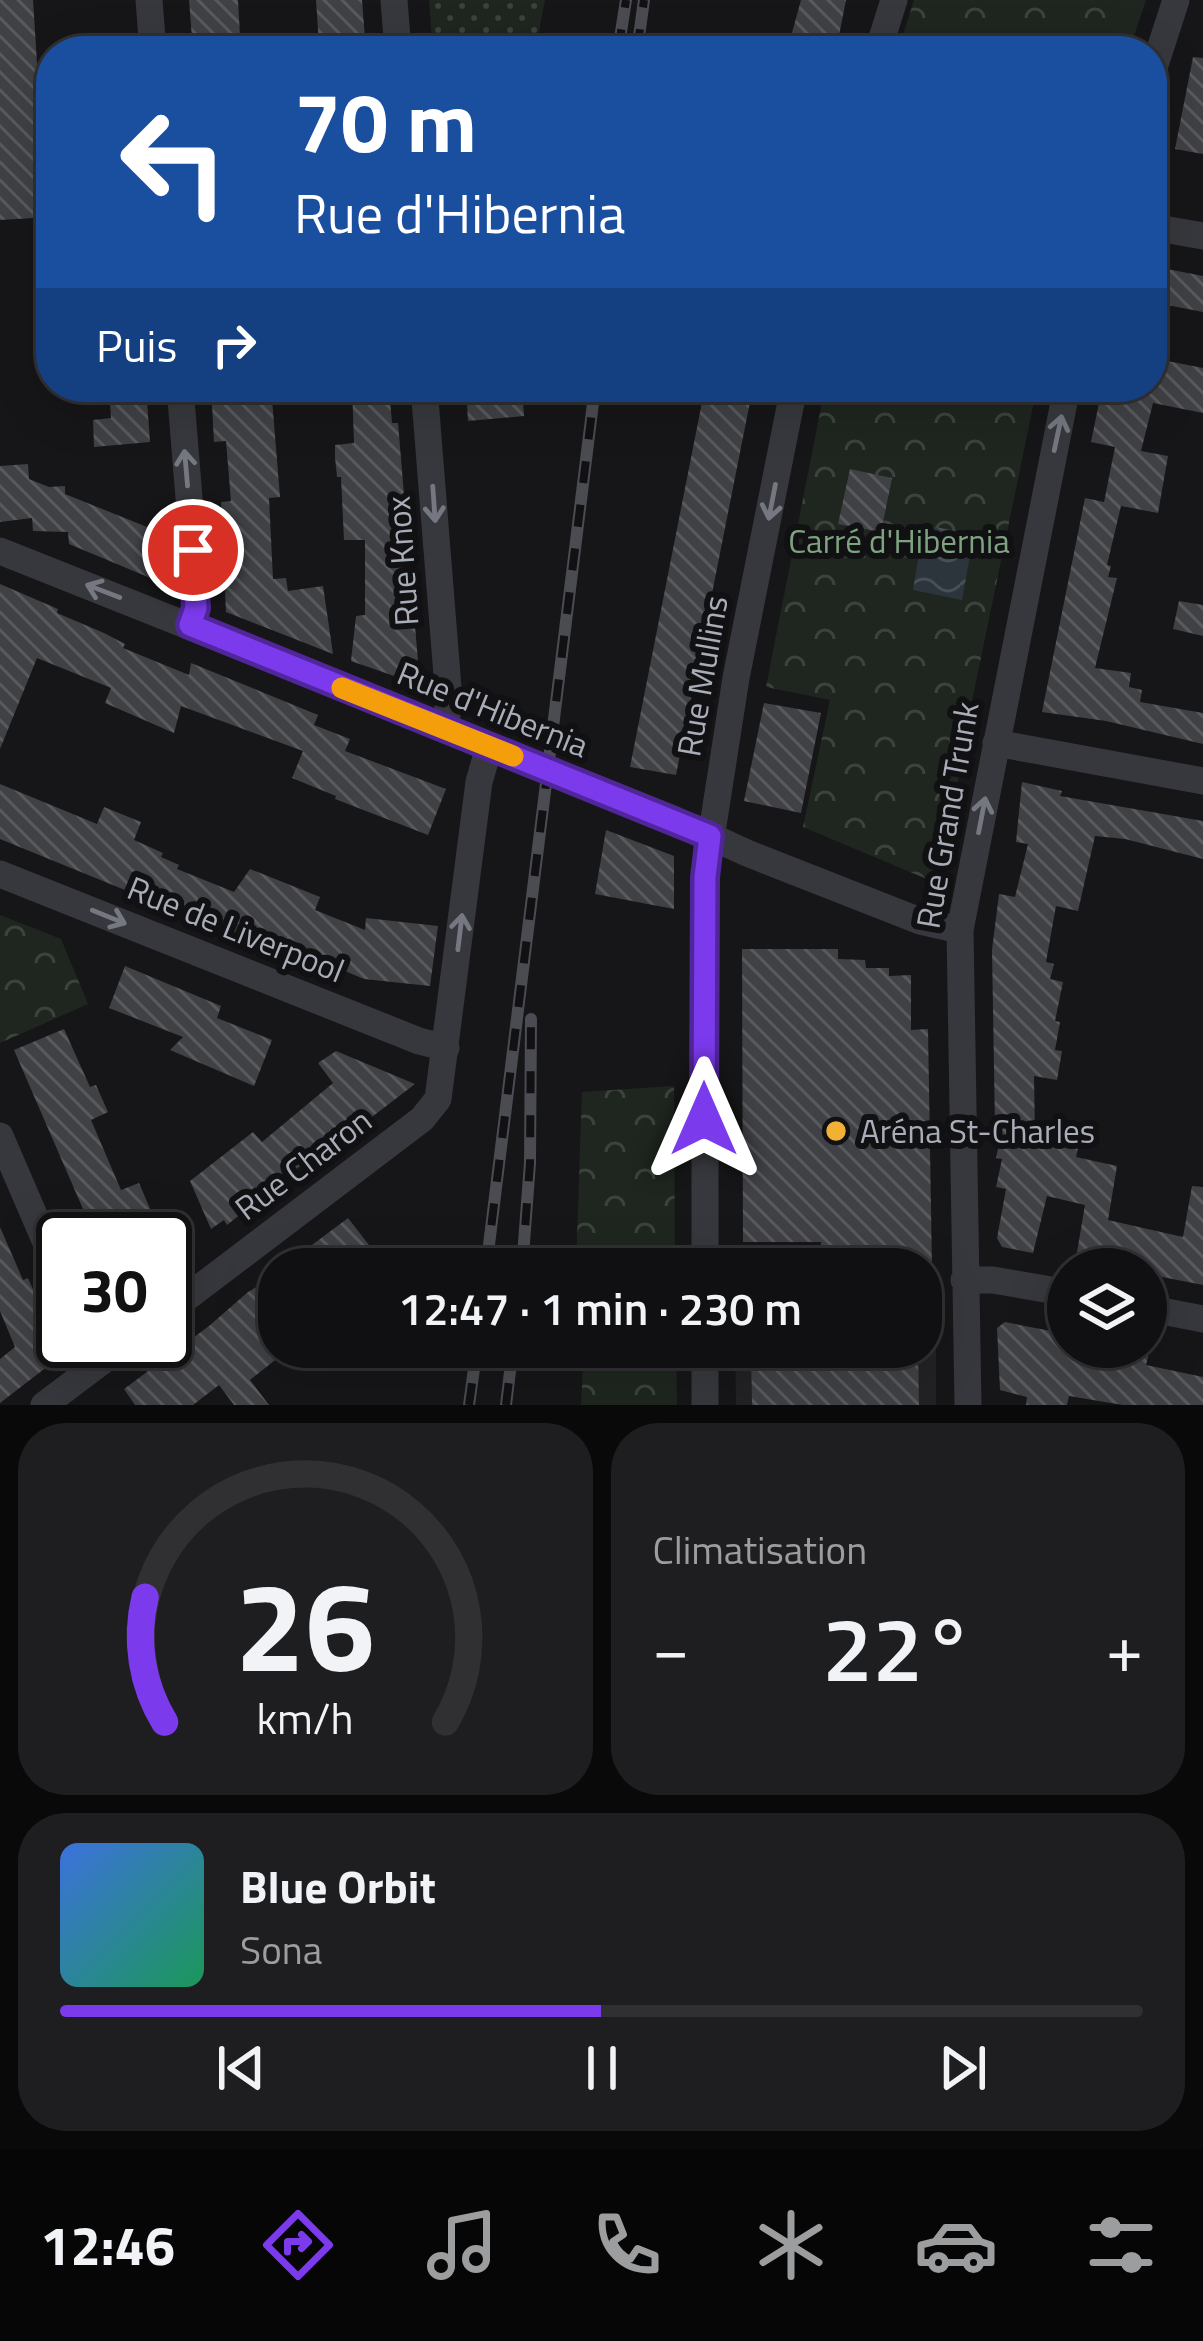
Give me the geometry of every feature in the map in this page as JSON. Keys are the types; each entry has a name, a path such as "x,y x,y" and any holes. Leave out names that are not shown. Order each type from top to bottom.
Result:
{"street":[{"path":"149,0 152,36"},
{"path":"394,0 397,36"},
{"path":"883,36 894,0"},
{"path":"1164,36 1176,0"},
{"path":"1167,229 1203,236"},
{"path":"181,402 197,596 190,625"},
{"name":"Rue Knox","path":"425,402 449,700 445,730"},
{"name":"Rue Mullins","path":"705,1248 705,877 736,678 791,402"},
{"name":"Rue Grand Trunk","path":"968,1405 960,930 1064,402"},
{"name":"Rue d'Hibernia","path":"0,551 920,921 960,930"},
{"path":"996,742 1203,781"},
{"path":"446,1048 479,782 489,747"},
{"name":"Rue de Liverpool","path":"0,874 446,1048"},
{"name":"Rue Charon","path":"192,1293 428,1114 442,1088 446,1048"},
{"path":"0,1136 36,1219"},
{"path":"964,1280 1047,1289"},
{"path":"1167,1312 1203,1319"},
{"path":"44,1405 80,1368"},
{"path":"705,1368 705,1405"}],"shaded area":[{"path":"735,1368 936,1368 936,1405 736,1405"}],"green space":[{"path":"429,0 545,0 538,36 432,36"},
{"path":"914,0 1146,0 1134,36 903,36"},
{"name":"Carré d'Hibernia","path":"822,402 1034,402 967,725 941,885 803,827 830,700 766,687"},
{"path":"0,915 61,939 88,1004 0,1043"},
{"path":"674,1086 675,1248 577,1248 582,1092"},
{"path":"583,1368 676,1368 677,1405 581,1405"}],"water":[{"path":"924,525 974,534 962,600 913,590"}],"building":[{"path":"0,0 33,0 36,218 0,220"},
{"path":"189,0 238,0 240,35 192,36"},
{"path":"316,0 362,0 365,36 318,36"},
{"path":"801,0 846,0 839,36 791,36"},
{"path":"1193,57 1203,58 1203,154 1175,149"},
{"path":"1167,269 1203,276 1203,312 1167,305"},
{"path":"1167,361 1203,368 1203,413 1153,403 1141,451 1168,456 1158,513 1121,506 1107,565 1111,566 1108,577 1117,578 1095,668 1131,673 1129,687 1142,690 1140,702 1203,713 1203,744 1106,721 1042,712 1085,498 1104,502 1115,447 1091,442 1099,402 1167,402"},
{"path":"110,402 147,402 150,442 94,447 93,420 111,418"},
{"path":"212,402 272,402 280,497 269,498 273,579 286,578 288,591 323,586 333,654 226,612 221,502 231,501 226,441 214,442"},
{"path":"353,402 390,402 392,423 398,423 420,685 351,661 356,616 365,615 365,540 344,540 335,445 354,443"},
{"path":"467,402 523,402 524,416 468,421"},
{"path":"702,402 750,402 676,775 630,767"},
{"path":"28,464 29,479 49,487 65,486 65,494 162,533 167,585 69,544 68,532 33,531 32,518 0,522 0,466"},
{"path":"850,469 892,478 881,532 838,524"},
{"path":"0,584 58,609 57,613 125,644 123,648 189,675 191,663 318,715 314,725 350,739 345,751 446,789 428,835 292,778 303,751 181,706 174,733 105,703 111,688 37,658 0,749"},
{"path":"1179,601 1203,605 1203,636 1173,629"},
{"path":"764,703 821,713 801,813 744,801"},
{"path":"1022,782 1062,791 1060,796 1203,821 1203,859 1095,836 1078,911 1056,906 1046,962 1054,964 1050,979 1063,982 1055,1021 1060,1022 1055,1050 1062,1051 1057,1080 1034,1076 1035,1135 1079,1144 1076,1157 1117,1166 1108,1220 1183,1237 1192,1186 1203,1187 1203,1285 1167,1278 1167,1248 1078,1248 1085,1205 1047,1196 1033,1253 1002,1247 997,1238 1006,1189 996,1187 1002,1129 995,1127 992,950 999,894 1015,897 1028,844 1016,842"},
{"path":"0,784 97,824 104,807 141,822 134,840 163,853 161,857 179,865 177,869 234,892 250,869 320,897 315,910 365,930 366,918 438,926 430,986 364,979 297,951 294,959 0,839"},
{"path":"606,830 674,856 674,909 595,894"},
{"name":"Aréna St-Charles","path":"742,949 838,949 838,959 865,960 866,968 889,968 889,976 911,975 911,1030 928,1029 932,1248 743,1242"},
{"path":"125,966 221,1006 217,1018 272,1040 254,1086 170,1050 183,1037 109,1008"},
{"path":"64,1029 90,1087 96,1085 108,1112 91,1120 121,1190 139,1183 151,1212 84,1212 14,1050"},
{"path":"336,1051 415,1084 364,1123 360,1118 227,1225 224,1220 211,1229 190,1181 253,1132 262,1142 333,1083 318,1063"},
{"path":"348,1218 371,1248 308,1248"},
{"path":"0,1227 23,1280 28,1278 36,1296 36,1368 45,1368 0,1403 0,1359 15,1347 0,1311"},
{"path":"258,1286 258,1368 265,1368 250,1380 269,1405 234,1405 219,1385 193,1405 135,1405 124,1389 152,1368 192,1368 192,1339"},
{"path":"1005,1322 1047,1330 1047,1368 1160,1368 1203,1377 1203,1405 1123,1405 1069,1396 1067,1405 1026,1405 1027,1397 1000,1390 997,1328"},
{"path":"751,1368 918,1368 919,1405 752,1405"}],"railway":[{"path":"620,36 626,0"},
{"path":"639,36 644,0"},
{"path":"489,1248 593,402"},
{"path":"524,1248 530,1163 531,1019"},
{"path":"469,1405 474,1368"},
{"path":"506,1405 510,1368"}],"slow traffic":[{"path":"342,688 513,756"}],"place":[{"name":"Aréna St-Charles","path":"836,1131"}],"route":[{"path":"193,550 197,596 190,625 710,836 705,877 704,1119"}]}
